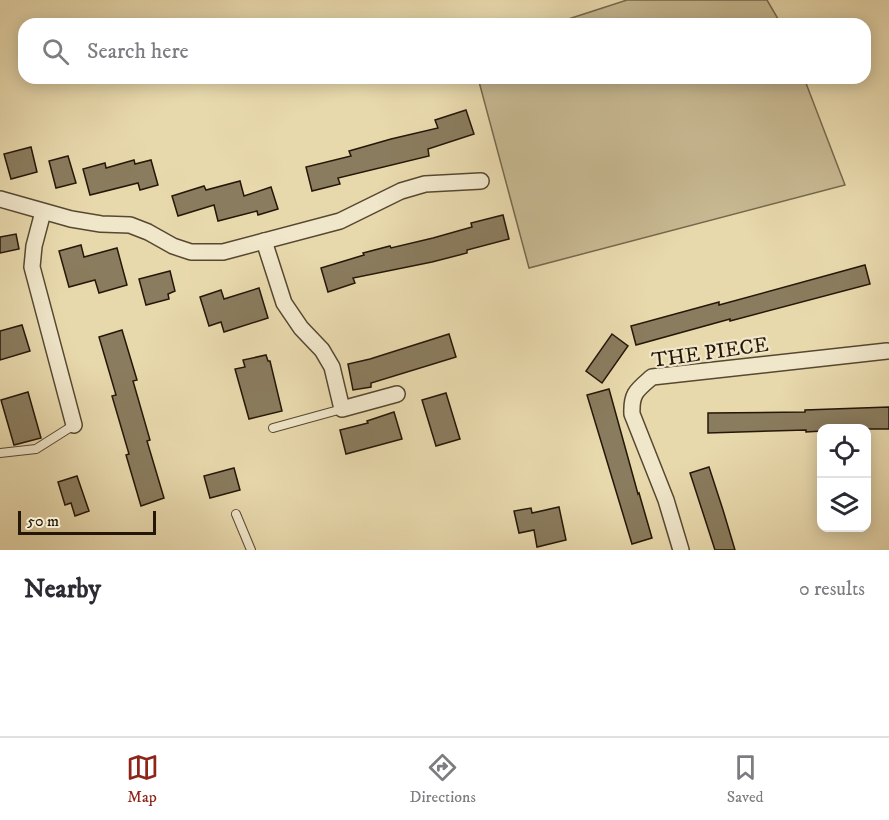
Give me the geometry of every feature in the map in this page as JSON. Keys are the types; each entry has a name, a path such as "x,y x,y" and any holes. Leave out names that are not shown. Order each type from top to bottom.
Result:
{"street":[{"path":"0,199 71,219 101,224 130,225 191,252 223,252 340,221 401,191 424,184 481,181"},
{"path":"43,212 34,246 32,267 74,425"},
{"path":"264,241 284,303 301,328 322,350 332,367 342,409 398,394"},
{"name":"THE PIECE","path":"681,550 666,500 632,414 631,400 638,388 652,377 888,350"}],"lane":[{"path":"273,428 342,409"},
{"path":"0,453 36,448 74,425"},
{"path":"236,513 251,550"}],"shaded area":[{"path":"627,0 767,0 778,18 572,18"},
{"path":"480,84 806,84 845,185 529,268"}],"building":[{"path":"466,110 474,134 428,149 429,156 338,178 340,184 312,191 306,167 351,156 349,151 438,128 435,120"},
{"path":"31,147 37,172 11,179 4,154"},
{"path":"68,156 76,183 56,188 49,161"},
{"path":"134,160 135,164 151,160 158,185 140,190 138,183 90,195 83,169 105,163 106,168"},
{"path":"240,181 244,196 271,187 278,209 258,215 257,211 218,221 214,205 178,216 172,196 204,186 206,190"},
{"path":"503,215 509,239 432,262 353,278 355,283 328,292 321,268 364,255 363,253 472,227 471,223"},
{"path":"16,234 19,249 0,253 0,237"},
{"path":"81,245 84,257 117,248 127,285 99,293 95,280 69,287 59,251"},
{"path":"865,265 870,284 636,345 631,326 719,302 719,305"},
{"path":"170,271 175,291 168,294 169,299 146,305 139,279"},
{"path":"259,288 268,318 224,332 221,322 209,326 200,297 221,290 224,299"},
{"path":"22,325 30,351 0,360 0,331"},
{"path":"122,330 137,380 133,381 150,440 147,441 164,498 141,506 112,396 116,395 99,337"},
{"path":"449,334 456,357 371,383 371,387 353,390 348,364"},
{"path":"612,334 628,346 602,383 586,371"},
{"path":"266,355 270,361 282,411 249,419 235,369 245,367 243,360"},
{"path":"609,389 652,538 632,544 587,395"},
{"path":"28,392 41,438 14,445 1,400"},
{"path":"446,393 460,439 436,446 422,400"},
{"path":"889,407 889,429 871,429 871,424 817,424 817,431 708,433 708,413 805,412 805,410"},
{"path":"394,412 402,439 346,454 340,430 368,423 367,421"},
{"path":"709,467 735,550 715,550 690,473"},
{"path":"234,468 240,490 210,498 204,476"},
{"path":"77,476 89,511 75,516 71,503 65,505 58,482"},
{"path":"559,507 566,540 537,547 534,530 519,533 514,511 531,508 532,513"}]}
